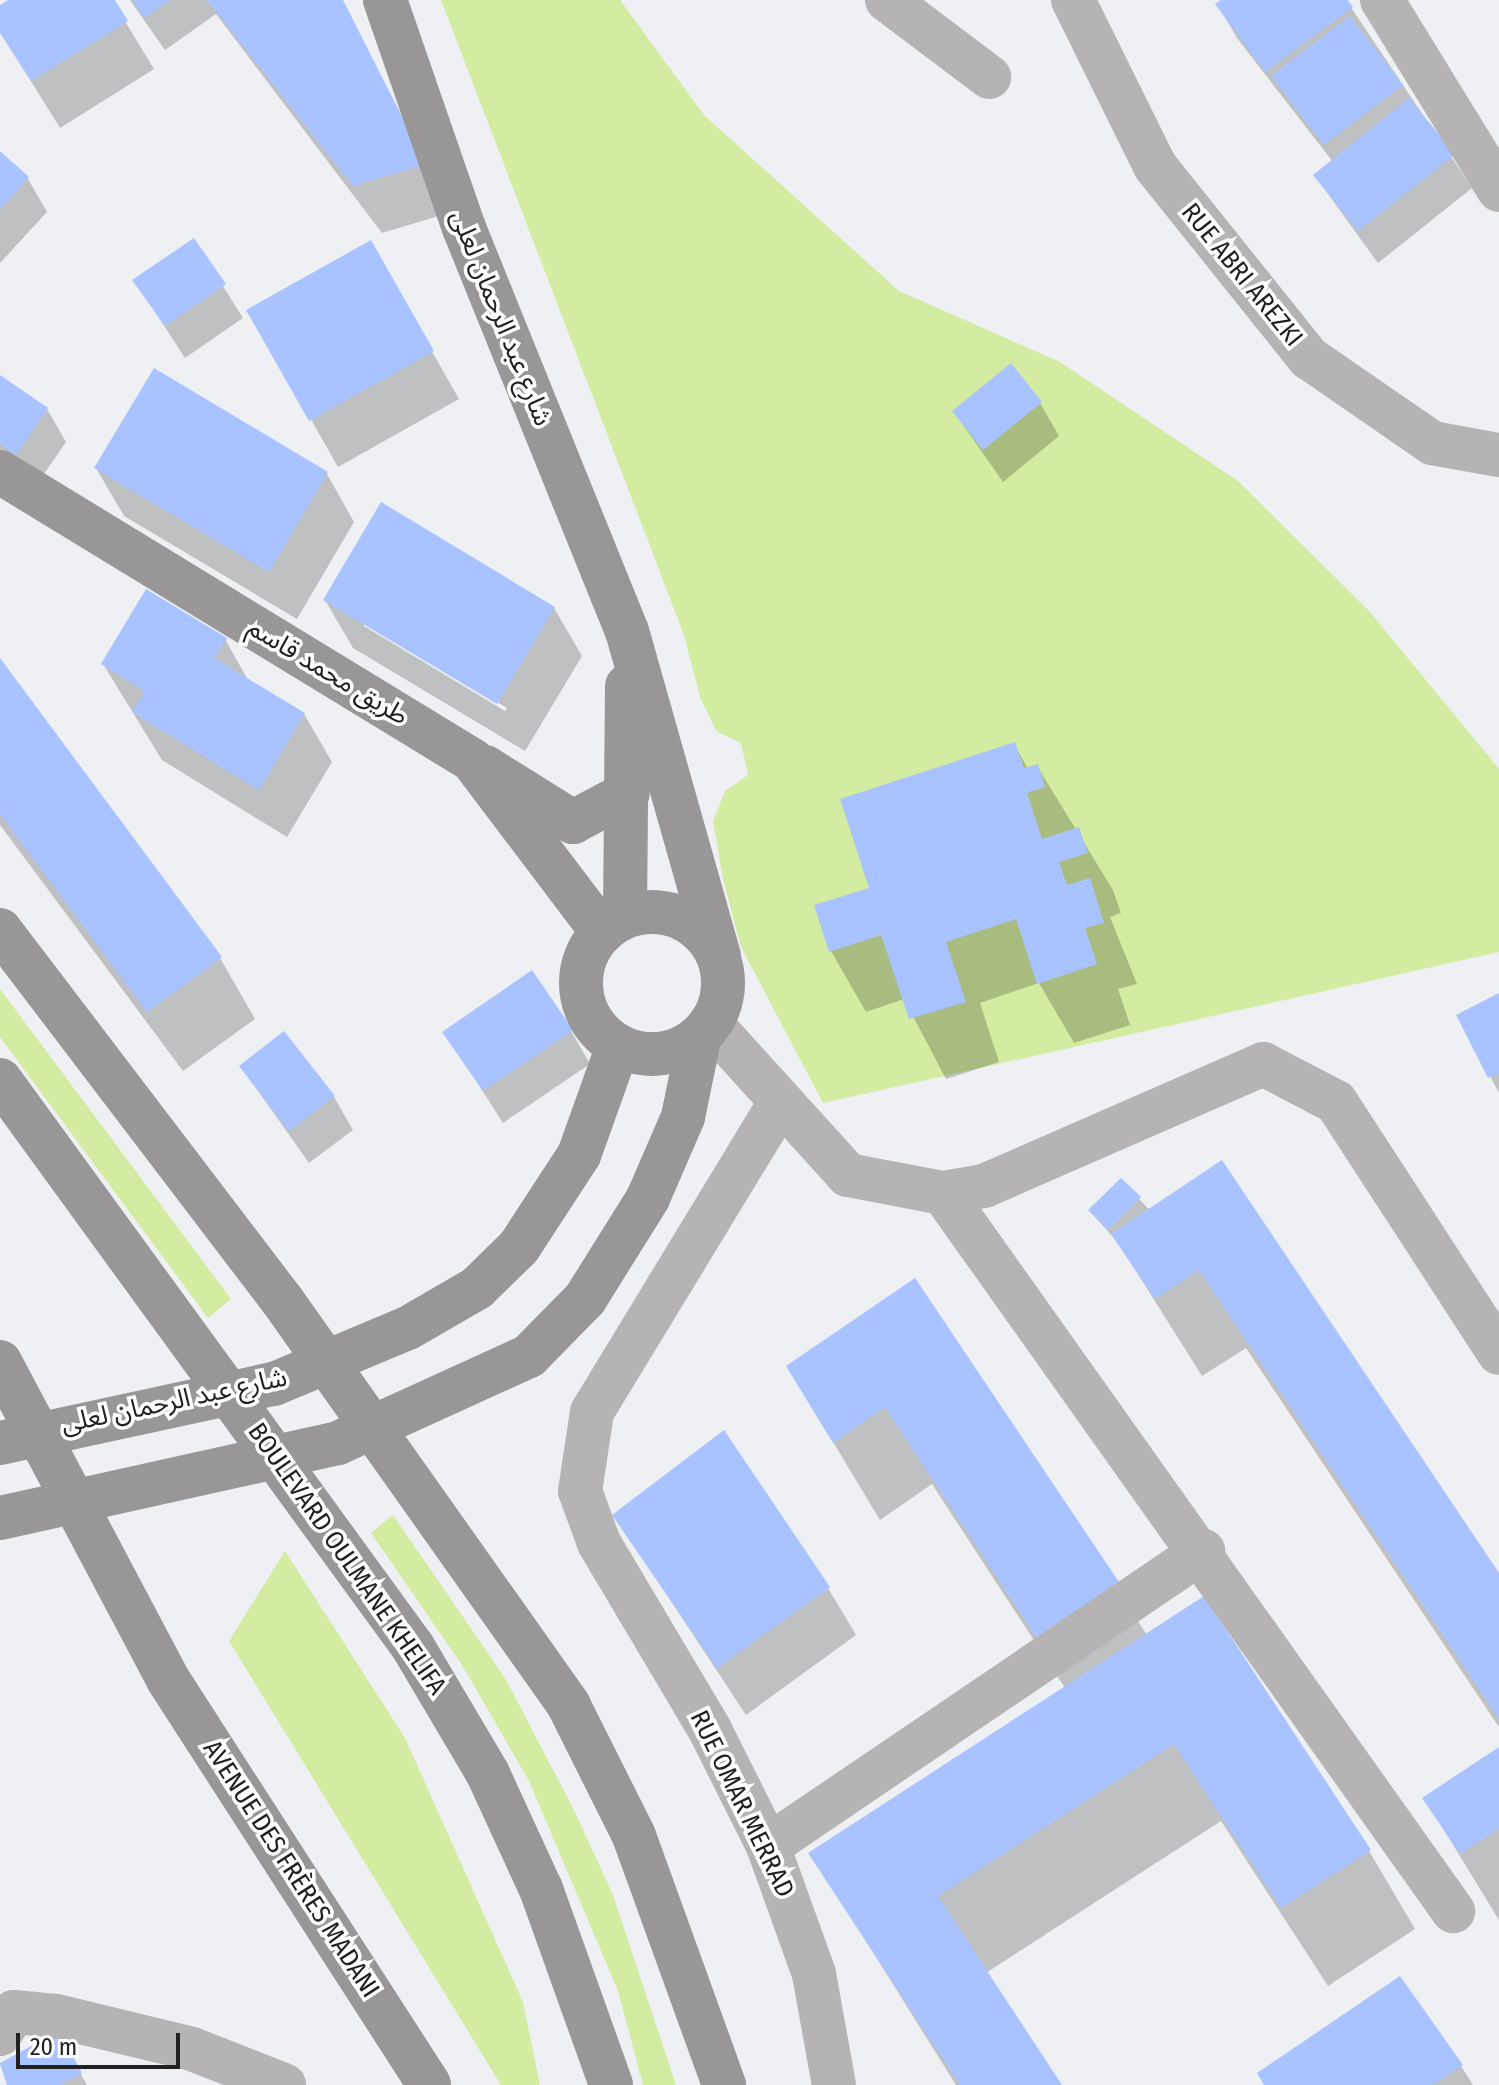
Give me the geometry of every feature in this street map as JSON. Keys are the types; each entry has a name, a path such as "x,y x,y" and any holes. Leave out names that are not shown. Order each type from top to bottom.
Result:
{"main road":[{"name":"شارع عبد الرحمان لعلى","path":"385,0 464,228 627,631 719,956"},
{"name":"طريق محمد قاسم","path":"0,472 472,760 613,924"},
{"name":"شارع عبد الرحمان لعلى","path":"613,924 628,793 627,631"},
{"path":"472,760 573,822 628,793"},
{"path":"0,1518 338,1443 529,1356 585,1299 648,1198 683,1117 705,1032 724,979 719,956 680,917 613,924 589,949 581,992 599,1033 618,1046 659,1053 705,1032"},
{"path":"0,930 282,1300 489,1585 569,1706 634,1836 724,2085"},
{"name":"شارع عبد الرحمان لعلى","path":"17,1437 274,1384 408,1328 477,1288 519,1247 579,1155 618,1046"},
{"name":"BOULEVARD OULMANE KHELIFA","path":"0,1080 176,1315 413,1647 488,1774 541,1889 611,2085"},
{"name":"AVENUE DES FRÈRES MADANI","path":"0,1362 17,1437 71,1500 153,1652 429,2085"}],"street":[{"path":"887,0 989,77"},
{"path":"1382,0 1499,190"},
{"name":"RUE ABRI AREZKI","path":"1079,2 1155,166 1309,358 1432,443 1499,455"},
{"path":"705,1032 848,1175 943,1193 984,1186 1263,1064 1336,1102 1499,1353"},
{"name":"RUE OMAR MERRAD","path":"778,1106 592,1412 579,1478 599,1543 710,1730 768,1846 814,1974 834,2085"},
{"path":"943,1193 1203,1551 1453,1911"},
{"path":"768,1846 1203,1551"},
{"path":"0,2034 14,2012 56,2016 192,2049 284,2085"}],"green space":[{"path":"441,0 620,0 704,115 899,291 1060,362 1238,481 1369,611 1499,769 1499,952 823,1103 741,947 723,879 713,821 725,791 748,775 741,743 716,731 700,697 684,635"},
{"path":"0,989 231,1299 208,1318 0,1037"},
{"path":"393,1515 505,1678 573,1808 613,1895 676,2085 643,2085 618,1991 529,1781 462,1665 371,1533"},
{"path":"285,1551 405,1738 523,2002 540,2085 501,2085 229,1641"}],"building":[{"path":"8,0 115,0 128,21 31,81 0,33 0,5"},
{"path":"132,0 170,0 144,18"},
{"path":"207,0 343,0 426,164 353,186"},
{"path":"1221,0 1348,0 1353,7 1265,72 1215,4"},
{"path":"1350,16 1403,85 1324,145 1271,76"},
{"path":"1409,98 1455,154 1358,231 1313,175"},
{"path":"0,151 29,177 0,209"},
{"path":"194,238 226,284 165,326 132,280"},
{"path":"371,240 434,351 309,421 246,310"},
{"path":"1011,363 1042,402 983,450 952,411"},
{"path":"154,368 328,472 269,572 94,468"},
{"path":"0,375 48,408 16,455 0,444"},
{"path":"381,502 555,607 497,704 323,600"},
{"path":"146,589 227,638 214,658 305,713 259,790 132,712 145,691 101,664"},
{"path":"0,658 222,957 147,1012 0,814"},
{"path":"1015,742 1024,768 1038,764 1045,787 1027,793 1042,839 1079,827 1088,853 1059,862 1067,885 1090,878 1104,923 1085,928 1097,964 1037,984 1016,919 946,942 966,1002 909,1019 881,935 829,952 814,905 869,888 840,799"},
{"path":"532,970 573,1030 483,1091 442,1032"},
{"path":"1499,993 1499,1073 1488,1078 1456,1015"},
{"path":"284,1031 335,1096 289,1131 239,1066"},
{"path":"1222,1160 1499,1573 1499,1719 1199,1270 1155,1299 1111,1234"},
{"path":"1121,1178 1141,1197 1108,1230 1088,1210"},
{"path":"915,1278 1119,1582 1036,1637 885,1407 833,1443 786,1366"},
{"path":"724,1430 830,1587 717,1668 612,1515"},
{"path":"1204,1596 1371,1850 1281,1908 1174,1744 938,1896 1062,2085 960,2085 808,1853"},
{"path":"1499,1747 1499,1828 1460,1854 1422,1798"},
{"path":"1400,1976 1463,2065 1433,2085 1264,2085 1257,2073"},
{"path":"59,2031 82,2073 60,2085 7,2085 0,2063"}]}
